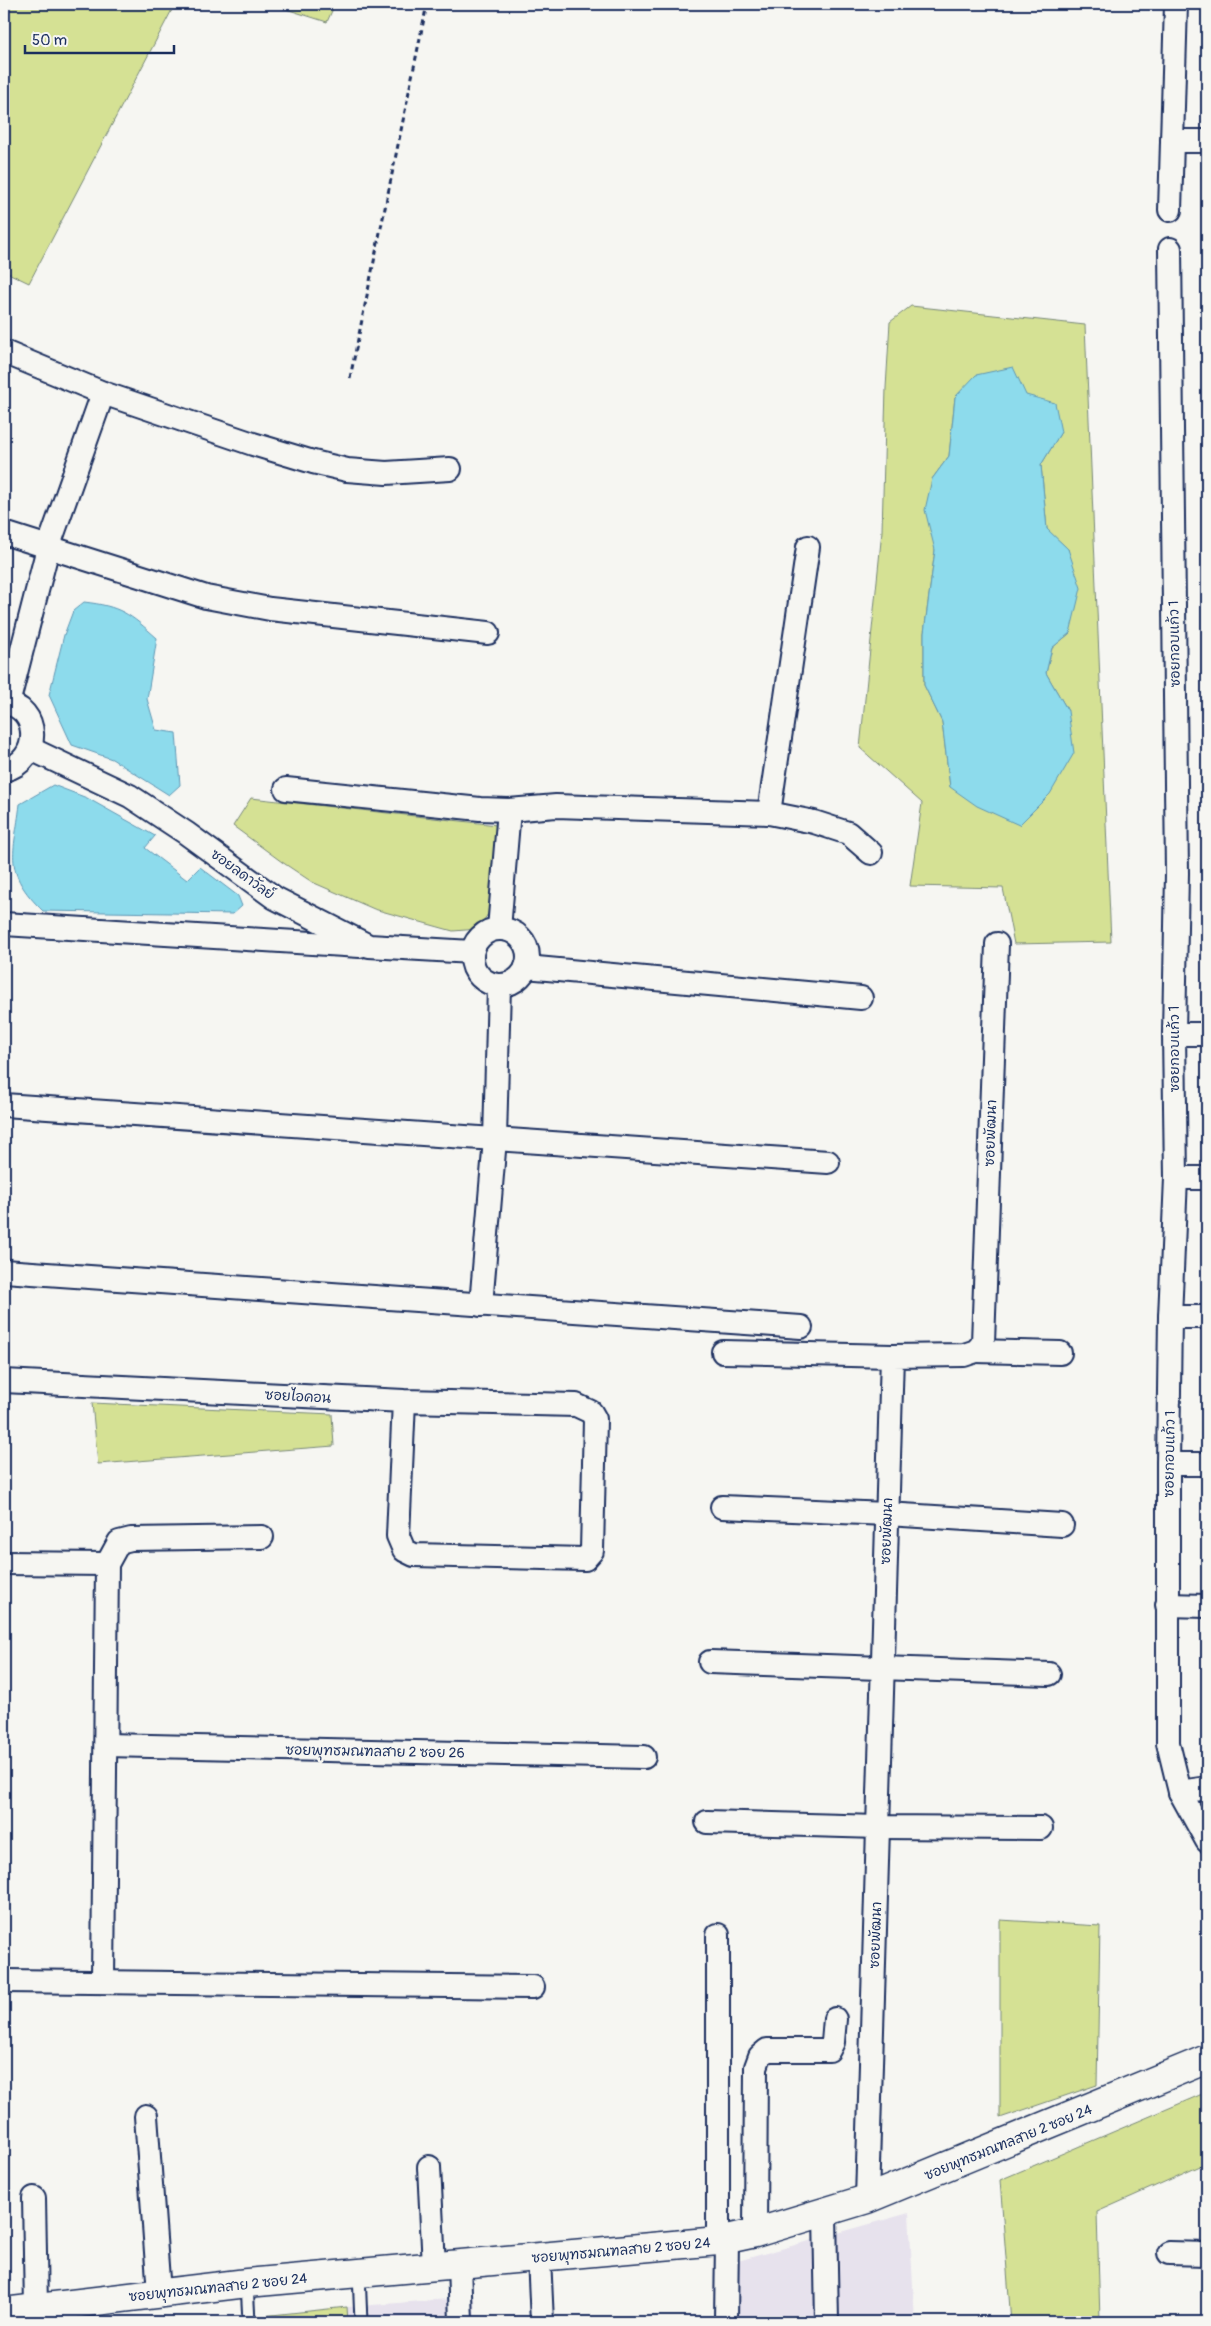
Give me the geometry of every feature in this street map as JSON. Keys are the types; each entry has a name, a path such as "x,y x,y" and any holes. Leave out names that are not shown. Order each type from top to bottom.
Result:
{"street":[{"path":"1170,210 1176,4"},
{"path":"1172,141 1207,141"},
{"name":"ซอยกอบแก้ว 1","path":"1170,249 1176,863 1174,1034 1176,1178 1170,1317 1167,1605 1168,1743 1180,1792 1207,1841"},
{"path":"4,352 103,393 253,444 347,470 386,473 450,469"},
{"path":"4,770 13,768 24,760 31,749 33,735 29,721 21,710 6,703 48,548 103,393"},
{"path":"4,533 206,597 270,609 488,633"},
{"path":"769,813 808,547"},
{"name":"ซอยลดาวัลย์","path":"31,749 130,796 186,833 275,898 369,946 472,952"},
{"path":"286,789 480,809 509,810 556,806 769,813 814,822 848,833 871,853"},
{"path":"499,929 509,810"},
{"path":"4,924 369,946"},
{"path":"499,929 508,930 521,938 526,946 528,957 526,967 520,977 513,982 499,986 481,979 474,970 472,952 478,939 485,933 499,929"},
{"name":"ซอยพัฒนา","path":"976,1350 983,1343 997,944"},
{"path":"526,967 861,998"},
{"path":"481,1305 495,1139 499,986"},
{"path":"1174,1034 1207,1034"},
{"path":"4,1105 828,1162"},
{"path":"1176,1178 1207,1178"},
{"path":"4,1271 801,1327"},
{"path":"1170,1317 1207,1317"},
{"path":"723,1352 892,1356 964,1356 976,1350 1060,1353"},
{"name":"ซอยพัฒนา","path":"867,2199 892,1356"},
{"name":"ซอยไอคอน","path":"4,1381 404,1401 576,1405 590,1412 595,1419 592,1551 589,1556 585,1558 414,1554 404,1550 398,1536 404,1401"},
{"path":"1168,1464 1207,1464"},
{"path":"722,1507 887,1514 1062,1525"},
{"path":"104,1981 107,1564 119,1542 132,1539 262,1537"},
{"path":"4,1563 107,1564"},
{"path":"1167,1605 1207,1606"},
{"path":"710,1662 1049,1674"},
{"name":"ซอยพุทธมณฑลสาย 2 ซอย 26","path":"106,1745 644,1757"},
{"path":"1180,1792 1207,1788"},
{"path":"707,1822 878,1828 1041,1828"},
{"path":"718,1935 726,2322"},
{"path":"4,1981 533,1987"},
{"path":"756,2233 756,2067 760,2056 767,2050 829,2050 833,2042 835,2019"},
{"name":"ซอยพุทธมณฑลสาย 2 ซอย 24","path":"4,2312 36,2308 71,2313 158,2293 246,2283 723,2240 756,2233 867,2199 1207,2059"},
{"path":"146,2116 158,2293"},
{"path":"428,2167 446,2265 461,2322"},
{"path":"34,2198 36,2308"},
{"path":"825,2213 828,2322"},
{"path":"1169,2253 1207,2254"},
{"path":"539,2257 542,2322"}],"lane":[{"path":"359,2273 361,2322"},
{"path":"246,2283 249,2322"}],"path":[{"path":"350,378 427,4"}],"shaded area":[{"path":"909,2213 915,2322 739,2322 738,2261"},
{"path":"474,2297 475,2322 348,2322 347,2307"}],"green space":[{"path":"4,4 175,4 29,283 4,271"},
{"path":"270,4 335,4 327,22"},
{"path":"911,306 1085,325 1111,942 1014,944 1003,888 910,886 922,803 860,748 882,531 890,322","holes":["955,397 1061,432 1041,465 1047,530 1068,549 1070,633 1052,648 1046,673 1068,711 950,787 942,722 924,685 924,633 935,550 932,479 949,456"]},
{"path":"251,798 497,825 488,914 478,929 453,931 374,909 312,882 233,826"},
{"path":"92,1403 332,1414 334,1446 98,1464"},
{"path":"1000,1920 1100,1926 1097,2085 1000,2118"},
{"path":"1207,2092 1207,2163 1097,2212 1100,2322 1011,2322 1000,2180"},
{"path":"347,2307 348,2322 206,2322"}],"water":[{"path":"1013,367 1026,395 1055,403 1061,432 1041,465 1047,529 1068,549 1081,588 1070,633 1052,648 1046,673 1068,711 1074,753 1050,794 1019,825 977,806 950,787 942,722 924,685 924,633 935,550 925,510 932,479 949,456 955,397 976,375"},
{"path":"84,602 107,606 124,612 157,638 147,699 156,730 176,733 180,785 169,795 112,759 72,745 49,695 64,635 73,611"},
{"path":"53,785 87,798 155,836 145,848 187,880 200,867 238,896 242,906 233,914 43,911 21,885 16,873 14,850 20,804"}]}
